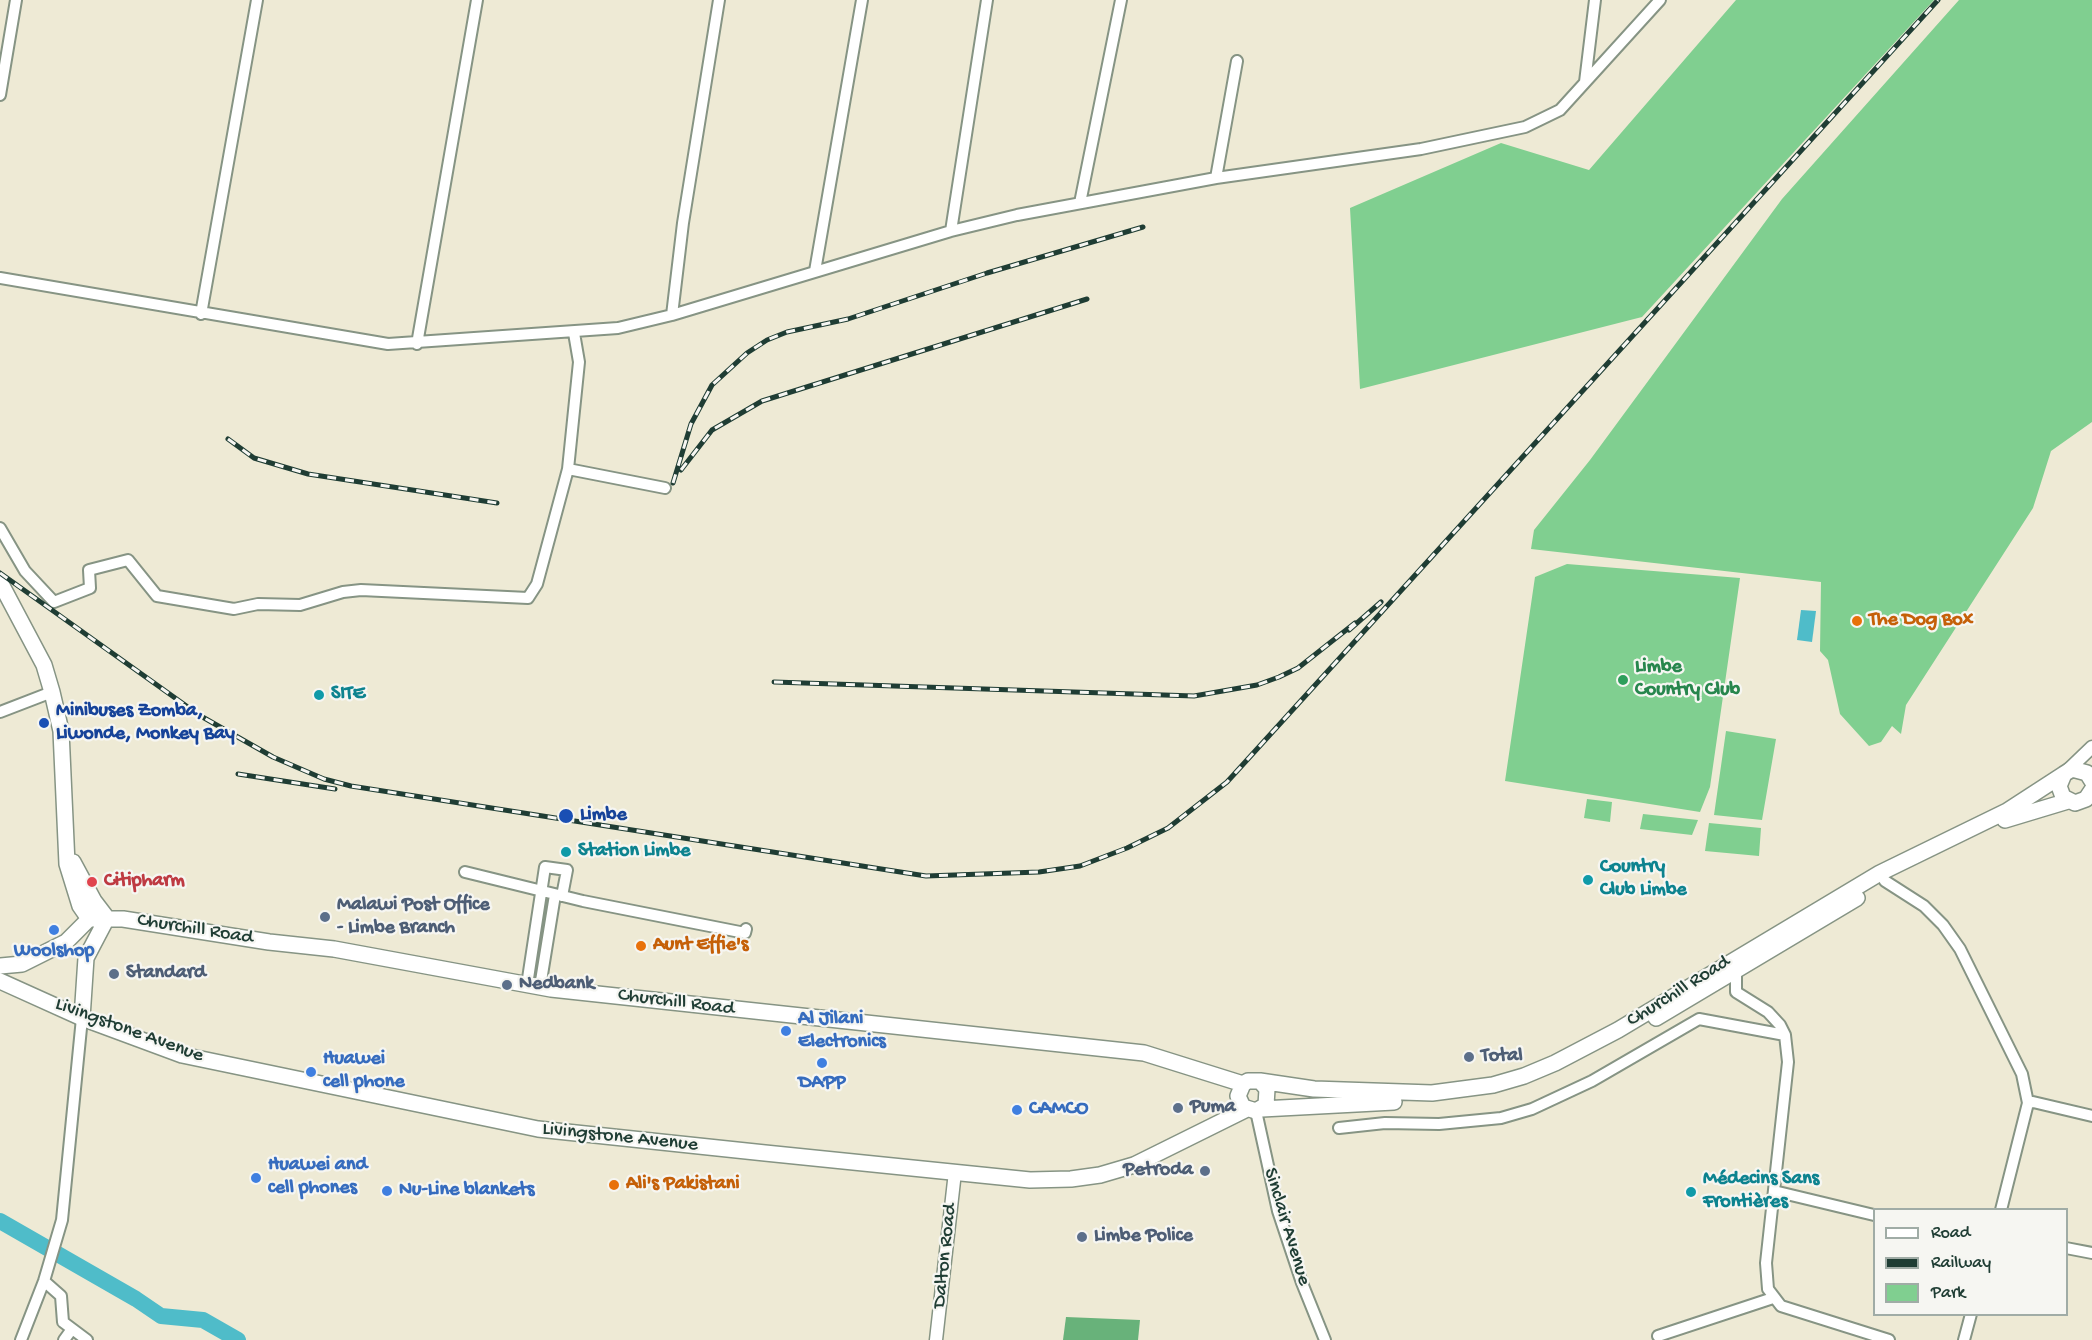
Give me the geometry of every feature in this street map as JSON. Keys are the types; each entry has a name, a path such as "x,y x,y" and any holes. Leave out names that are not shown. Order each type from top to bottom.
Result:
{"highway":[{"path":"0,582 44,665 52,692 61,730 71,882 80,906 89,919 66,942 22,964 0,966"},
{"path":"2077,769 2087,790 2063,797 2059,786 2066,772 2077,769"},
{"name":"Churchill Road","path":"1255,1110 1457,1097 1527,1084 1568,1066 1883,877 2007,811 2066,772"},
{"name":"Churchill Road","path":"1883,877 2009,818 2087,790"},
{"path":"67,846 77,871 107,918 86,958 82,1018"},
{"name":"Churchill Road","path":"89,919 107,918 268,942 334,949 533,986 1144,1053 1243,1084 1254,1080 1314,1089 1372,1093 1432,1093 1493,1085 1555,1063 1736,965"},
{"path":"66,942 77,947 86,958"},
{"path":"19,989 18,979 22,964"},
{"name":"Livingstone Avenue","path":"0,981 82,1018 182,1055 538,1129 1030,1180 1071,1179 1100,1175 1145,1160 1255,1110"},
{"path":"1243,1084 1238,1096 1239,1102 1255,1110 1269,1095 1260,1082"}],"main road":[{"path":"2066,772 2092,747"},
{"name":"Dalton Road","path":"936,1340 955,1172"}],"street":[{"path":"0,95 4,44 16,0"},
{"path":"201,314 257,0"},
{"path":"417,344 477,0"},
{"path":"672,315 683,223 719,0"},
{"path":"815,272 862,0"},
{"path":"951,231 987,0"},
{"path":"1080,203 1121,0"},
{"path":"1585,83 1595,0"},
{"path":"0,278 388,344 417,344 618,328 672,315 951,231 1080,203 1216,178 1421,149 1525,127 1560,111 1660,0"},
{"path":"1216,178 1237,61"},
{"path":"0,528 25,572 54,602 90,588 89,570 128,560 158,596 234,609 258,604 300,605 343,592 361,590 518,600 528,598 537,584 568,470 579,362 574,333"},
{"path":"568,470 665,488"},
{"path":"0,712 52,692"},
{"path":"545,867 567,870 533,986 534,934 545,867"},
{"path":"465,872 498,878 559,896 745,933 746,929"},
{"path":"1883,877 1924,906 1960,949 2017,1060 2028,1103 2001,1208"},
{"path":"534,934 548,936"},
{"path":"1736,965 1736,992 1768,1012 1780,1025 1785,1035 1788,1062 1766,1263 1768,1289 1781,1306 1889,1340"},
{"path":"21,1340 44,1281 62,1220 82,1018"},
{"path":"1339,1128 1385,1123 1439,1124 1502,1118 1522,1112 1592,1081 1699,1019 1785,1035"},
{"path":"2028,1103 2033,1102 2092,1116"},
{"name":"Sinclair Avenue","path":"1255,1110 1278,1211 1302,1283 1325,1340"},
{"path":"1774,1191 1873,1215"},
{"path":"2068,1248 2092,1253"},
{"path":"44,1281 61,1296 63,1322 87,1340"},
{"path":"1658,1336 1773,1298"},
{"path":"1964,1340 1970,1316"},
{"path":"64,1340 72,1329"}],"green space":[{"path":"1736,0 1934,0 1642,317 1360,389 1350,208 1501,143 1589,170"},
{"path":"1959,0 2092,0 2092,422 2051,451 2033,508 1906,705 1901,734 1892,726 1881,742 1869,746 1840,714 1828,660 1820,651 1821,582 1531,549 1534,530 1590,460 1782,199"},
{"name":"Limbe Country Club","path":"1567,564 1740,578 1710,787 1700,812 1505,781 1535,577"},
{"path":"1726,731 1776,739 1762,820 1714,815"},
{"path":"1587,799 1612,802 1610,822 1584,818"},
{"path":"1643,814 1698,820 1692,835 1640,829"},
{"path":"1709,823 1761,828 1759,856 1705,851"},
{"path":"1066,1317 1140,1320 1138,1340 1063,1340"}],"water":[{"path":"1801,610 1816,611 1812,642 1797,640"}],"waterway":[{"path":"0,1221 136,1299 161,1316 203,1320 238,1340"}],"railway":[{"path":"0,573 199,715 273,757 324,779 351,786 926,876 1039,872 1080,866 1127,848 1168,828 1227,782 1938,0"},
{"path":"673,483 691,424 712,385 747,353 767,340 787,332 848,319 987,273 1143,227"},
{"path":"681,470 712,430 762,401 1087,299"},
{"path":"228,439 254,458 308,474 497,503"},
{"path":"1349,630 1381,602"},
{"path":"774,682 1194,696 1257,685 1279,677 1298,668 1355,623"},
{"path":"238,774 335,789"}],"place":[{"name":"The Dog Box","path":"1857,621"},
{"name":"Limbe Country Club","path":"1623,680"},
{"name":"SITE","path":"319,695"},
{"name":"Minibuses Zomba, Liwonde, Monkey Bay","path":"44,723"},
{"name":"Limbe","path":"566,816"},
{"name":"Station Limbe","path":"566,852"},
{"name":"Country Club Limbe","path":"1588,880"},
{"name":"Citipharm","path":"92,882"},
{"name":"Malawi Post Office - Limbe Branch","path":"325,917"},
{"name":"Woolshop","path":"54,930"},
{"name":"Aunt Effie's","path":"641,946"},
{"name":"Standard","path":"114,974"},
{"name":"Nedbank","path":"507,985"},
{"name":"Al Jilani Electronics","path":"786,1031"},
{"name":"Total","path":"1469,1057"},
{"name":"DAPP","path":"822,1063"},
{"name":"Huawei cell phone","path":"311,1072"},
{"name":"Puma","path":"1178,1108"},
{"name":"CAMCO","path":"1017,1110"},
{"name":"Petroda","path":"1205,1171"},
{"name":"Huawei and cell phones","path":"256,1178"},
{"name":"Ali's Pakistani","path":"614,1185"},
{"name":"Nu-Line blankets","path":"387,1191"},
{"name":"Médecins Sans Frontières","path":"1691,1192"},
{"name":"Limbe Police","path":"1082,1237"}]}
